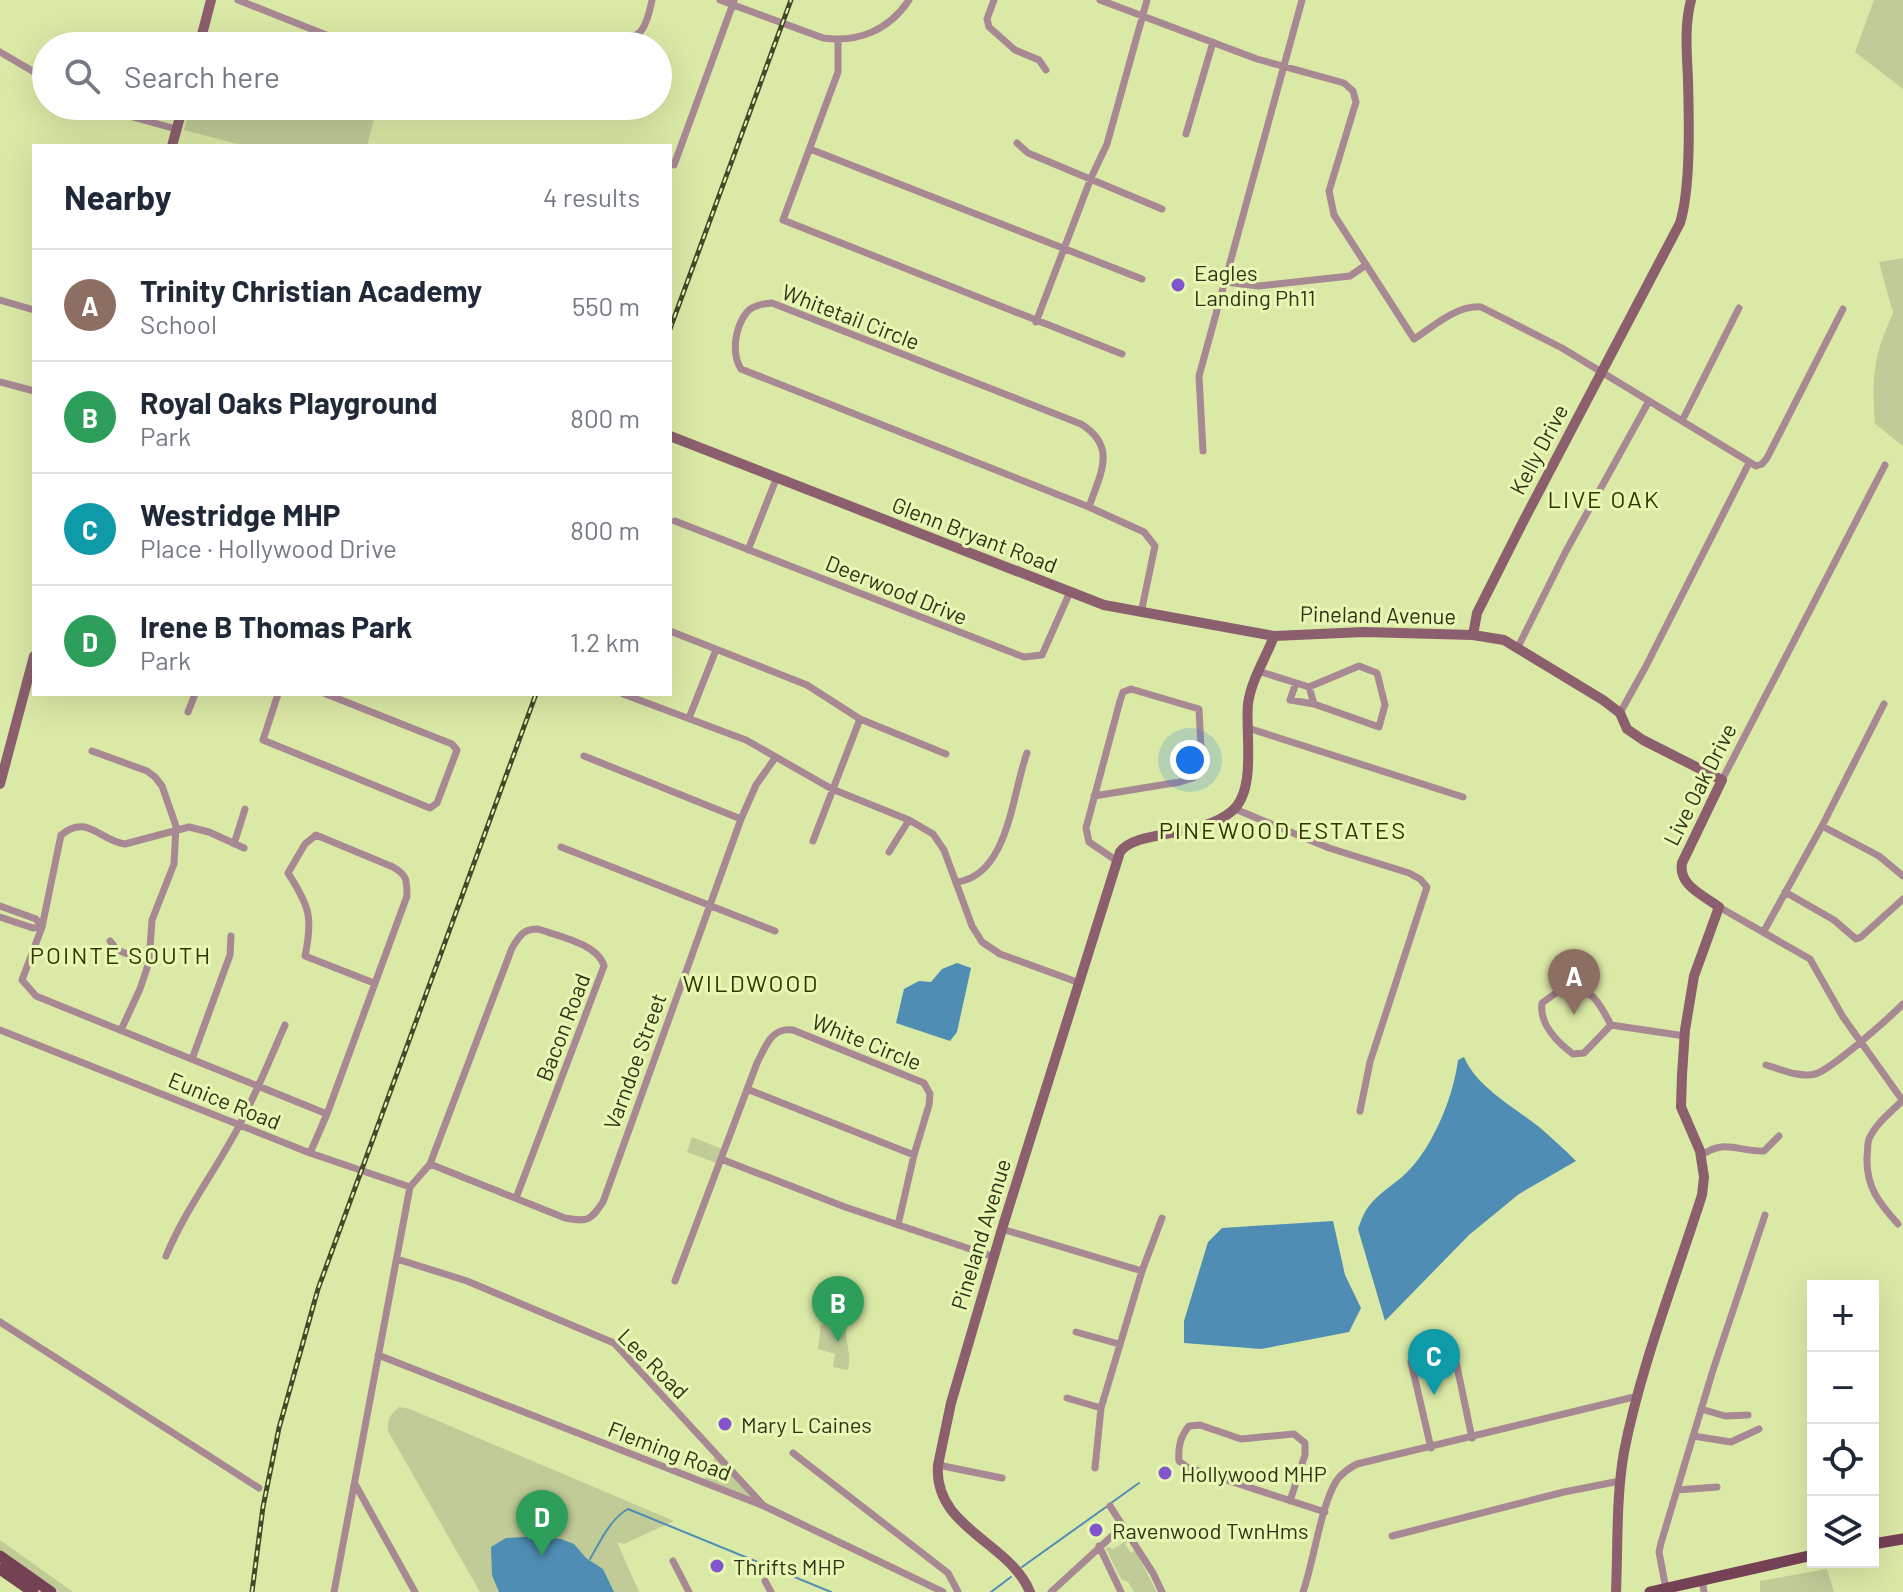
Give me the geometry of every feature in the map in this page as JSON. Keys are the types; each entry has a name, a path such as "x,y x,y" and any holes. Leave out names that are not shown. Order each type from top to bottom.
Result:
{"main road":[{"path":"1879,1543 1903,1539"},
{"path":"0,1556 51,1592"},
{"path":"1650,1592 1703,1586 1807,1557"},
{"path":"0,1569 33,1592"}],"street":[{"path":"203,32 211,0"},
{"path":"238,0 319,32"},
{"path":"642,32 652,0"},
{"path":"720,0 733,2 823,38 838,40 874,32 902,12 909,0"},
{"path":"994,0 987,19 989,27 1015,50 1039,60 1046,70"},
{"path":"1100,0 1257,59 1344,83 1353,91 1356,102 1329,191 1330,204 1334,215 1414,339 1455,313 1474,306 1481,307 1602,371 1756,466 1762,464 1843,309"},
{"path":"1036,322 1107,144 1147,0"},
{"path":"1203,451 1199,376 1302,0"},
{"name":"Kelly Drive","path":"1473,635 1477,613 1671,243 1683,212 1687,144 1686,29 1691,0"},
{"path":"674,165 733,2"},
{"path":"838,40 838,72 783,220 1122,354"},
{"path":"1186,134 1213,42"},
{"path":"0,52 32,71"},
{"path":"139,120 176,129"},
{"path":"172,144 179,120"},
{"path":"1017,143 1028,153 1162,209"},
{"path":"810,149 1142,279"},
{"path":"1225,282 1259,286 1350,276 1366,265"},
{"path":"0,300 32,309"},
{"name":"Whitetail Circle","path":"1089,507 1104,462 1102,443 1094,432 1081,424 772,303 758,305 746,313 734,344 734,359 741,369 1089,507 1144,532 1155,546 1141,613"},
{"path":"1683,419 1739,308"},
{"path":"0,382 32,390"},
{"path":"1518,647 1566,551 1649,401"},
{"name":"Glenn Bryant Road","path":"672,437 1104,605 1274,636"},
{"path":"1620,713 1675,612 1749,463"},
{"name":"Live Oak Drive","path":"1719,907 1685,883 1680,872 1682,863 1885,465"},
{"path":"748,550 777,477"},
{"name":"Deerwood Drive","path":"675,521 1024,657 1042,655 1070,592"},
{"path":"672,632 807,685 860,719 946,754"},
{"name":"Pineland Avenue","path":"1235,809 1244,790 1247,773 1250,695 1274,636 1364,632 1473,635"},
{"path":"1473,635 1504,640 1518,647 1620,713 1627,729 1643,740 1722,780"},
{"path":"689,718 716,650"},
{"path":"0,784 32,664"},
{"path":"1258,671 1309,687 1359,666 1377,673 1385,705 1379,727 1314,704 1290,700 1296,683"},
{"path":"1309,687 1314,704"},
{"path":"1094,796 1180,782 1193,778 1202,767 1199,709 1131,689 1123,692 1094,796 1086,828 1089,842 1117,861 1130,841 1205,826 1235,809 1300,837 1409,873 1423,881 1428,892 1370,1062 1360,1111"},
{"path":"188,712 194,696"},
{"path":"277,696 263,740 430,808 437,803 457,750 452,744 331,696"},
{"path":"628,696 746,740 832,789 909,820 933,834 944,850 972,926 982,942 1000,954 1077,982"},
{"path":"1764,931 1884,704"},
{"path":"813,841 860,719"},
{"path":"1248,728 1463,797"},
{"path":"92,751 147,771 155,777 171,808 177,832 174,864 152,920 149,962 121,1030"},
{"path":"957,882 967,881 985,871 996,853 1027,753"},
{"path":"584,756 741,819"},
{"name":"Varndoe Street","path":"430,1164 565,1218 584,1221 592,1217 603,1202 741,819 756,785 775,758"},
{"path":"234,844 245,809"},
{"path":"889,852 909,820"},
{"path":"1822,826 1879,856 1903,876"},
{"path":"244,848 209,832 189,827 125,844 115,842 92,827 69,828 61,835 42,927 22,980 34,994 327,1114"},
{"path":"310,1153 407,896 406,877 393,867 316,835 305,844 288,873 310,915 311,928 305,956 374,983"},
{"path":"561,847 775,931"},
{"name":"Pineland Avenue","path":"1030,1592 1025,1580 1011,1564 969,1530 952,1511 939,1482 938,1465 951,1403 1002,1229 1117,861"},
{"path":"1785,892 1834,920 1856,939 1903,899"},
{"path":"0,906 36,919 42,927"},
{"path":"1616,1592 1620,1481 1625,1450 1638,1396 1702,1195 1704,1176 1701,1156 1681,1107 1685,1036 1694,976 1719,907 1810,959 1843,1017 1903,1100 1880,1123 1869,1140 1867,1156 1869,1187 1876,1200 1898,1224"},
{"path":"0,917 33,928 42,927"},
{"name":"Bacon Road","path":"430,1164 512,948 521,933 538,929 594,951 604,966 516,1198"},
{"path":"192,1059 230,955 231,936"},
{"path":"110,941 117,950 149,962"},
{"path":"1567,985 1583,989 1597,998 1611,1025 1584,1053 1573,1054 1548,1028 1540,1013 1542,1003 1567,985"},
{"path":"1766,1065 1801,1074 1815,1074 1903,1004"},
{"path":"166,1256 179,1223 195,1202 239,1125 285,1025"},
{"path":"1611,1025 1685,1036"},
{"name":"White Circle","path":"675,1281 747,1089 768,1042 783,1029 793,1030 924,1083 930,1094 898,1225"},
{"name":"Eunice Road","path":"0,1030 310,1153 410,1187"},
{"path":"747,1089 914,1155"},
{"path":"1701,1156 1721,1146 1764,1151 1779,1136"},
{"path":"721,1159 994,1257"},
{"path":"334,1592 410,1187 430,1164"},
{"path":"1666,1589 1659,1552 1701,1409 1765,1215"},
{"path":"1095,1468 1101,1408 1142,1271 1162,1218"},
{"path":"1002,1229 1142,1271"},
{"name":"Lee Road","path":"397,1259 467,1281 614,1343 764,1506"},
{"path":"0,1322 259,1488"},
{"path":"1076,1332 1119,1344"},
{"name":"Fleming Road","path":"378,1355 764,1506 943,1592"},
{"path":"1455,1357 1472,1438"},
{"path":"1411,1362 1431,1448"},
{"path":"1303,1592 1335,1482 1344,1471 1357,1464 1638,1396"},
{"path":"1067,1398 1101,1408"},
{"path":"1701,1409 1725,1416 1748,1415"},
{"path":"1290,1501 1305,1455 1305,1443 1294,1434 1241,1439 1200,1425 1189,1426 1183,1434 1178,1449 1179,1461 1187,1467 1290,1501 1325,1512"},
{"path":"1693,1436 1731,1442 1759,1429"},
{"path":"793,1453 948,1573 958,1592"},
{"path":"938,1465 1002,1478"},
{"path":"1392,1536 1564,1492 1620,1481"},
{"path":"355,1484 415,1592"},
{"path":"1677,1490 1717,1487"},
{"path":"1110,1506 1162,1592"},
{"path":"1051,1592 1123,1526"},
{"path":"1099,1546 1121,1592"},
{"path":"673,1561 689,1592"},
{"path":"765,1581 771,1592"}],"green space":[{"path":"1874,0 1903,0 1903,89 1855,52"},
{"path":"187,120 374,120 368,144 237,144 184,130"},
{"path":"1903,258 1903,446 1875,424 1874,393 1875,367 1893,313 1879,262"},
{"path":"692,1137 722,1149 716,1163 687,1152"},
{"path":"821,1324 846,1327 848,1370 833,1367 835,1354 818,1349"},
{"path":"399,1407 674,1521 624,1544 617,1542 639,1592 480,1592 388,1431 390,1418"},
{"path":"716,1454 757,1500 704,1482"},
{"path":"1123,1538 1128,1541 1125,1544 1131,1553 1135,1550 1157,1592 1134,1592 1128,1582 1121,1579 1106,1549 1123,1543"},
{"path":"0,1540 73,1592 59,1592 0,1550"},
{"path":"1827,1569 1834,1592 1760,1592 1760,1581"}],"water":[{"path":"957,963 971,968 957,1032 950,1041 896,1023 904,989 919,981 931,982 942,969"},
{"path":"1464,1057 1486,1087 1538,1126 1576,1161 1519,1194 1469,1235 1385,1321 1358,1229 1373,1201 1406,1173 1428,1145 1448,1102 1458,1060"},
{"path":"1333,1221 1345,1275 1361,1308 1349,1332 1261,1349 1184,1343 1184,1321 1208,1242 1222,1228"},
{"path":"538,1536 574,1544 586,1558 603,1569 614,1592 499,1592 492,1575 491,1547 506,1538"}],"waterway":[{"path":"1111,1503 1139,1483"},
{"path":"1022,1567 1106,1507"},
{"path":"590,1559 611,1525 628,1509 831,1592"},
{"path":"991,1592 1011,1577"}],"railway":[{"path":"672,324 791,0"},
{"path":"252,1592 263,1507 279,1428 318,1289 535,696"}],"place":[{"name":"Eagles Landing Ph11","path":"1178,285"},
{"name":"Trinity Christian Academy","path":"1574,1015"},
{"name":"Royal Oaks Playground","path":"838,1342"},
{"name":"Westridge MHP","path":"1434,1395"},
{"name":"Mary L Caines","path":"725,1424"},
{"name":"Hollywood MHP","path":"1165,1473"},
{"name":"Ravenwood TwnHms","path":"1096,1530"},
{"name":"Irene B Thomas Park","path":"542,1556"},
{"name":"Thrifts MHP","path":"717,1566"}],"district":[{"name":"LIVE OAK","path":"1604,498"},
{"name":"PINEWOOD ESTATES","path":"1283,829"},
{"name":"POINTE SOUTH","path":"121,954"},
{"name":"WILDWOOD","path":"751,982"}]}
